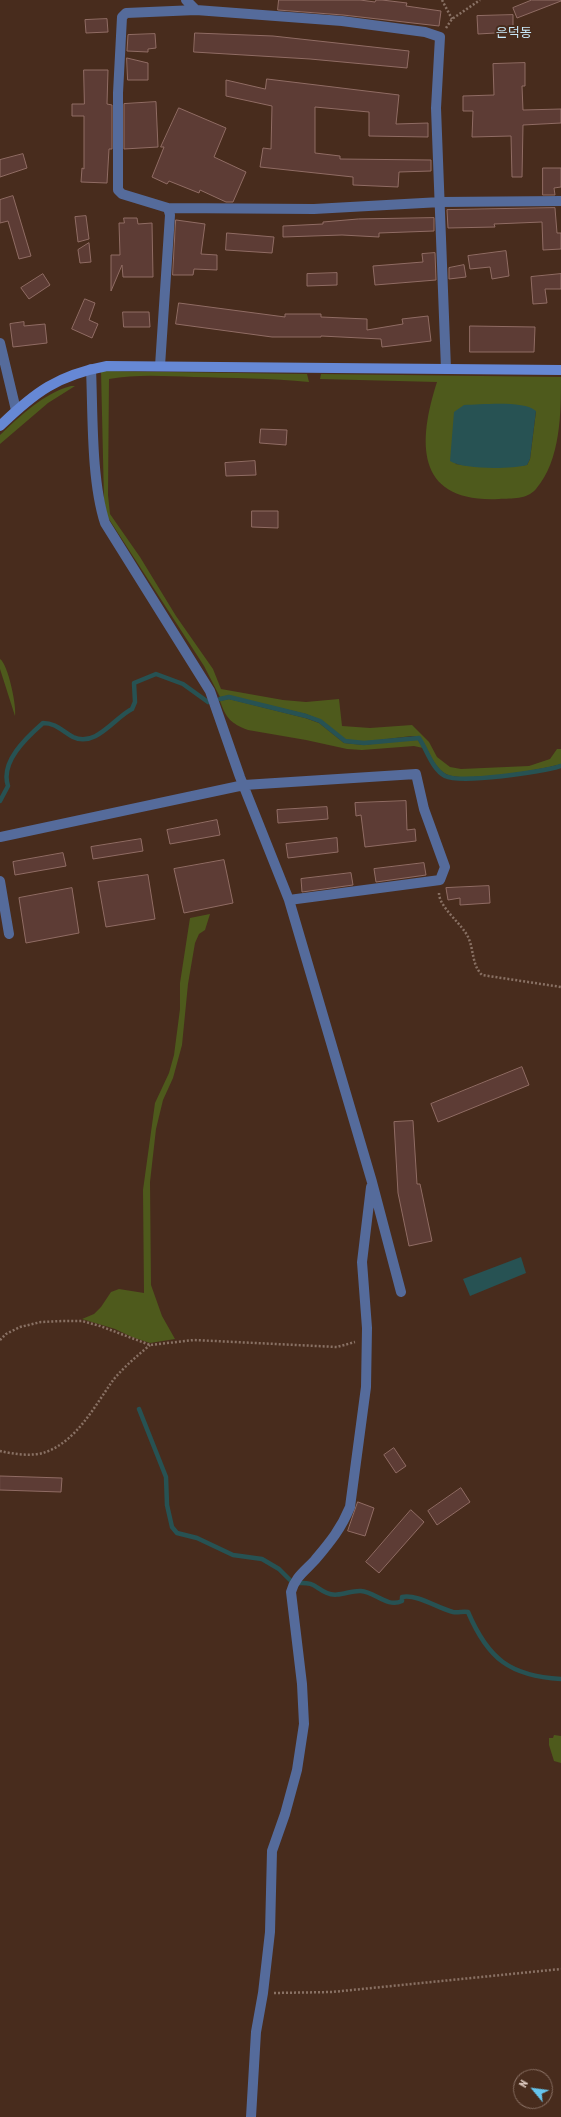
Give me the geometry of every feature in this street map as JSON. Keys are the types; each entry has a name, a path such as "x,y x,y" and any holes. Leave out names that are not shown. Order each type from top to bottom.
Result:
{"main road":[{"path":"0,426 16,410 46,386 75,372 106,366 561,370"}],"street":[{"path":"186,0 196,10"},
{"path":"446,369 441,202 436,108 440,37 425,32 342,22 196,10 126,13 122,17 118,93 118,190 122,194 168,208 314,209 441,202 561,200"},
{"path":"160,366 170,215 168,208"},
{"path":"0,343 16,410"},
{"path":"91,369 95,460 100,508 105,523 210,691 244,785 289,900 372,1182 401,1292"},
{"path":"0,837 244,785 416,774 424,809 445,867 440,880 289,900"},
{"path":"0,881 9,934"},
{"path":"251,2117 256,2032 263,1993 270,1932 272,1851 285,1814 297,1770 304,1724 302,1684 291,1592 296,1579 313,1562 343,1525 350,1507 366,1387 367,1328 362,1262 372,1182"}],"path":[{"path":"442,0 452,19"},
{"path":"440,37 452,19 480,0"},
{"path":"440,880 439,895 446,908 467,933 476,969 482,975 561,987"},
{"path":"0,1340 6,1334 20,1327 41,1322 82,1322 100,1326 150,1345 194,1340 337,1347 350,1345 360,1339 367,1328"},
{"path":"0,1451 24,1454 45,1452 66,1440 78,1430 132,1359 150,1345"},
{"path":"263,1993 332,1992 561,1970"}],"green space":[{"path":"101,371 307,374 309,382 266,379 161,376 130,376 109,379 108,495 110,514 140,557 176,616 213,669 221,689 283,700 306,702 339,699 342,726 370,728 412,725 429,742 437,757 450,767 461,769 529,766 550,759 557,749 561,749 561,764 502,775 468,777 455,776 441,771 420,737 411,736 364,742 345,740 321,720 306,714 229,696 220,697 204,666 107,516 104,500"},
{"path":"321,374 561,377 560,420 555,450 544,477 532,493 524,497 514,498 472,498 451,491 438,480 429,465 426,447 427,427 437,382 320,379","holes":["536,411 530,459 527,465 482,467 455,464"]},
{"path":"71,386 75,386 48,403 0,444 0,435 24,413 51,394"},
{"path":"0,659 9,677 15,704 15,716 0,669"},
{"path":"229,699 305,718 319,723 344,743 364,745 411,739 418,740 423,748 414,746 362,750 347,749 248,730 233,722 224,712 220,701"},
{"path":"210,914 205,930 199,934 195,943 188,984 182,1045 173,1078 163,1100 156,1129 150,1182 151,1285 162,1316 175,1339 150,1343 115,1329 82,1319 94,1314 101,1307 111,1292 119,1289 144,1293 143,1190 155,1103 169,1073 174,1055 180,1009 180,983 190,918"},
{"path":"554,1735 561,1736 561,1763 554,1761 549,1745 549,1738 553,1738"}],"water":[{"path":"512,404 522,405 536,411 530,459 527,465 488,468 466,466 450,461 454,412 464,405"},
{"path":"521,1257 526,1273 470,1296 463,1279"}],"building":[{"path":"279,0 360,0 375,2 376,0 382,0 407,3 406,6 441,11 439,26 343,15 278,10"},
{"path":"532,0 561,1 517,18 513,8"},
{"path":"513,15 513,32 478,34 477,16"},
{"path":"107,19 108,32 86,33 85,20"},
{"path":"195,33 273,36 409,51 407,68 310,59 194,52"},
{"path":"155,34 156,48 148,49 148,52 127,51 128,35"},
{"path":"127,58 148,63 148,80 128,80"},
{"path":"525,63 525,86 522,86 523,110 561,109 561,123 523,125 522,177 512,177 511,136 472,137 473,111 463,111 463,96 494,95 493,64"},
{"path":"84,70 108,70 107,104 112,105 112,149 109,149 107,183 81,182 82,168 84,169 84,116 72,116 72,104 84,104"},
{"path":"267,79 399,95 396,124 428,123 428,137 369,136 369,112 315,107 315,153 340,156 340,159 431,160 431,171 399,172 398,187 353,185 353,177 260,167 263,148 271,149 272,106 226,96 226,80 265,89"},
{"path":"156,102 158,147 124,149 124,104"},
{"path":"179,108 226,128 214,157 246,172 233,202 226,202 200,190 199,193 169,181 167,184 152,177 164,147 161,147"},
{"path":"23,154 27,168 0,177 0,160"},
{"path":"543,168 561,168 561,187 554,188 555,195 543,195"},
{"path":"13,196 31,256 19,259 8,221 0,223 0,200"},
{"path":"555,208 557,233 561,233 561,249 543,250 542,222 494,224 495,227 448,228 447,210"},
{"path":"86,216 89,239 78,242 75,217"},
{"path":"124,218 137,218 138,224 152,223 153,277 123,277 122,265 111,291 111,255 120,255 119,223 124,223"},
{"path":"434,218 434,231 379,233 379,237 342,235 283,237 283,226 323,224 323,222 358,219"},
{"path":"176,220 205,224 201,254 217,255 217,270 194,269 193,275 173,275"},
{"path":"227,233 274,237 272,253 226,250"},
{"path":"89,243 91,262 80,263 78,250"},
{"path":"506,251 509,276 492,279 490,267 470,269 468,256"},
{"path":"435,253 436,280 375,285 373,266 423,262 422,254"},
{"path":"464,265 466,277 449,279 449,268"},
{"path":"337,273 337,285 307,286 307,274"},
{"path":"43,274 50,285 29,299 21,288"},
{"path":"561,274 561,289 545,289 547,303 533,304 531,277"},
{"path":"85,299 95,303 89,320 98,324 92,338 72,329"},
{"path":"179,303 285,317 285,314 321,314 321,317 367,319 367,330 403,324 402,319 428,316 431,341 382,347 381,339 321,336 272,337 176,324"},
{"path":"123,312 149,312 150,327 124,327"},
{"path":"24,322 24,326 45,324 47,343 13,347 10,324"},
{"path":"470,326 535,327 534,352 470,352"},
{"path":"261,429 287,430 286,445 260,443"},
{"path":"255,461 256,475 226,476 225,463"},
{"path":"252,511 278,511 278,528 252,527"},
{"path":"406,801 407,830 415,829 416,841 365,847 361,815 356,816 355,803"},
{"path":"327,807 328,819 278,823 277,810"},
{"path":"217,820 220,835 170,844 167,830"},
{"path":"337,838 338,852 288,858 286,844"},
{"path":"141,839 143,851 93,859 91,847"},
{"path":"63,853 66,866 15,875 13,862"},
{"path":"224,860 233,903 184,913 174,869"},
{"path":"424,863 426,875 376,882 374,869"},
{"path":"351,873 353,885 302,892 301,879"},
{"path":"148,875 155,919 106,927 98,882"},
{"path":"489,886 490,903 460,905 460,898 448,900 446,888"},
{"path":"72,888 79,933 26,943 19,898"},
{"path":"522,1067 529,1085 438,1122 431,1104"},
{"path":"413,1121 417,1184 420,1184 432,1241 409,1246 398,1193 394,1122"},
{"path":"394,1448 406,1466 396,1473 384,1455"},
{"path":"0,1476 62,1478 61,1492 0,1490"},
{"path":"461,1488 470,1502 437,1525 428,1511"},
{"path":"358,1502 374,1508 365,1536 348,1531"},
{"path":"411,1510 424,1522 379,1573 366,1562"}],"waterway":[{"path":"0,801 8,786 7,777 11,759 22,743 43,723 52,724 73,737 81,739 90,738 97,735 132,709 135,702 134,683 156,674 183,684 208,702"},
{"path":"220,699 229,697 306,716 320,721 345,741 364,743 419,738 430,759 440,773 454,778 467,779 502,776 561,766"},
{"path":"139,1409 166,1477 167,1505 172,1527 177,1533 197,1538 233,1555 262,1559 279,1569 290,1580"},
{"path":"298,1583 311,1584 327,1593 335,1595 361,1591 391,1603 397,1603 402,1601 402,1597 408,1597 421,1599 453,1612 468,1612 484,1642 503,1662 514,1669 528,1674 561,1679"}],"district":[{"name":"은덕동","path":"514,33"}]}
